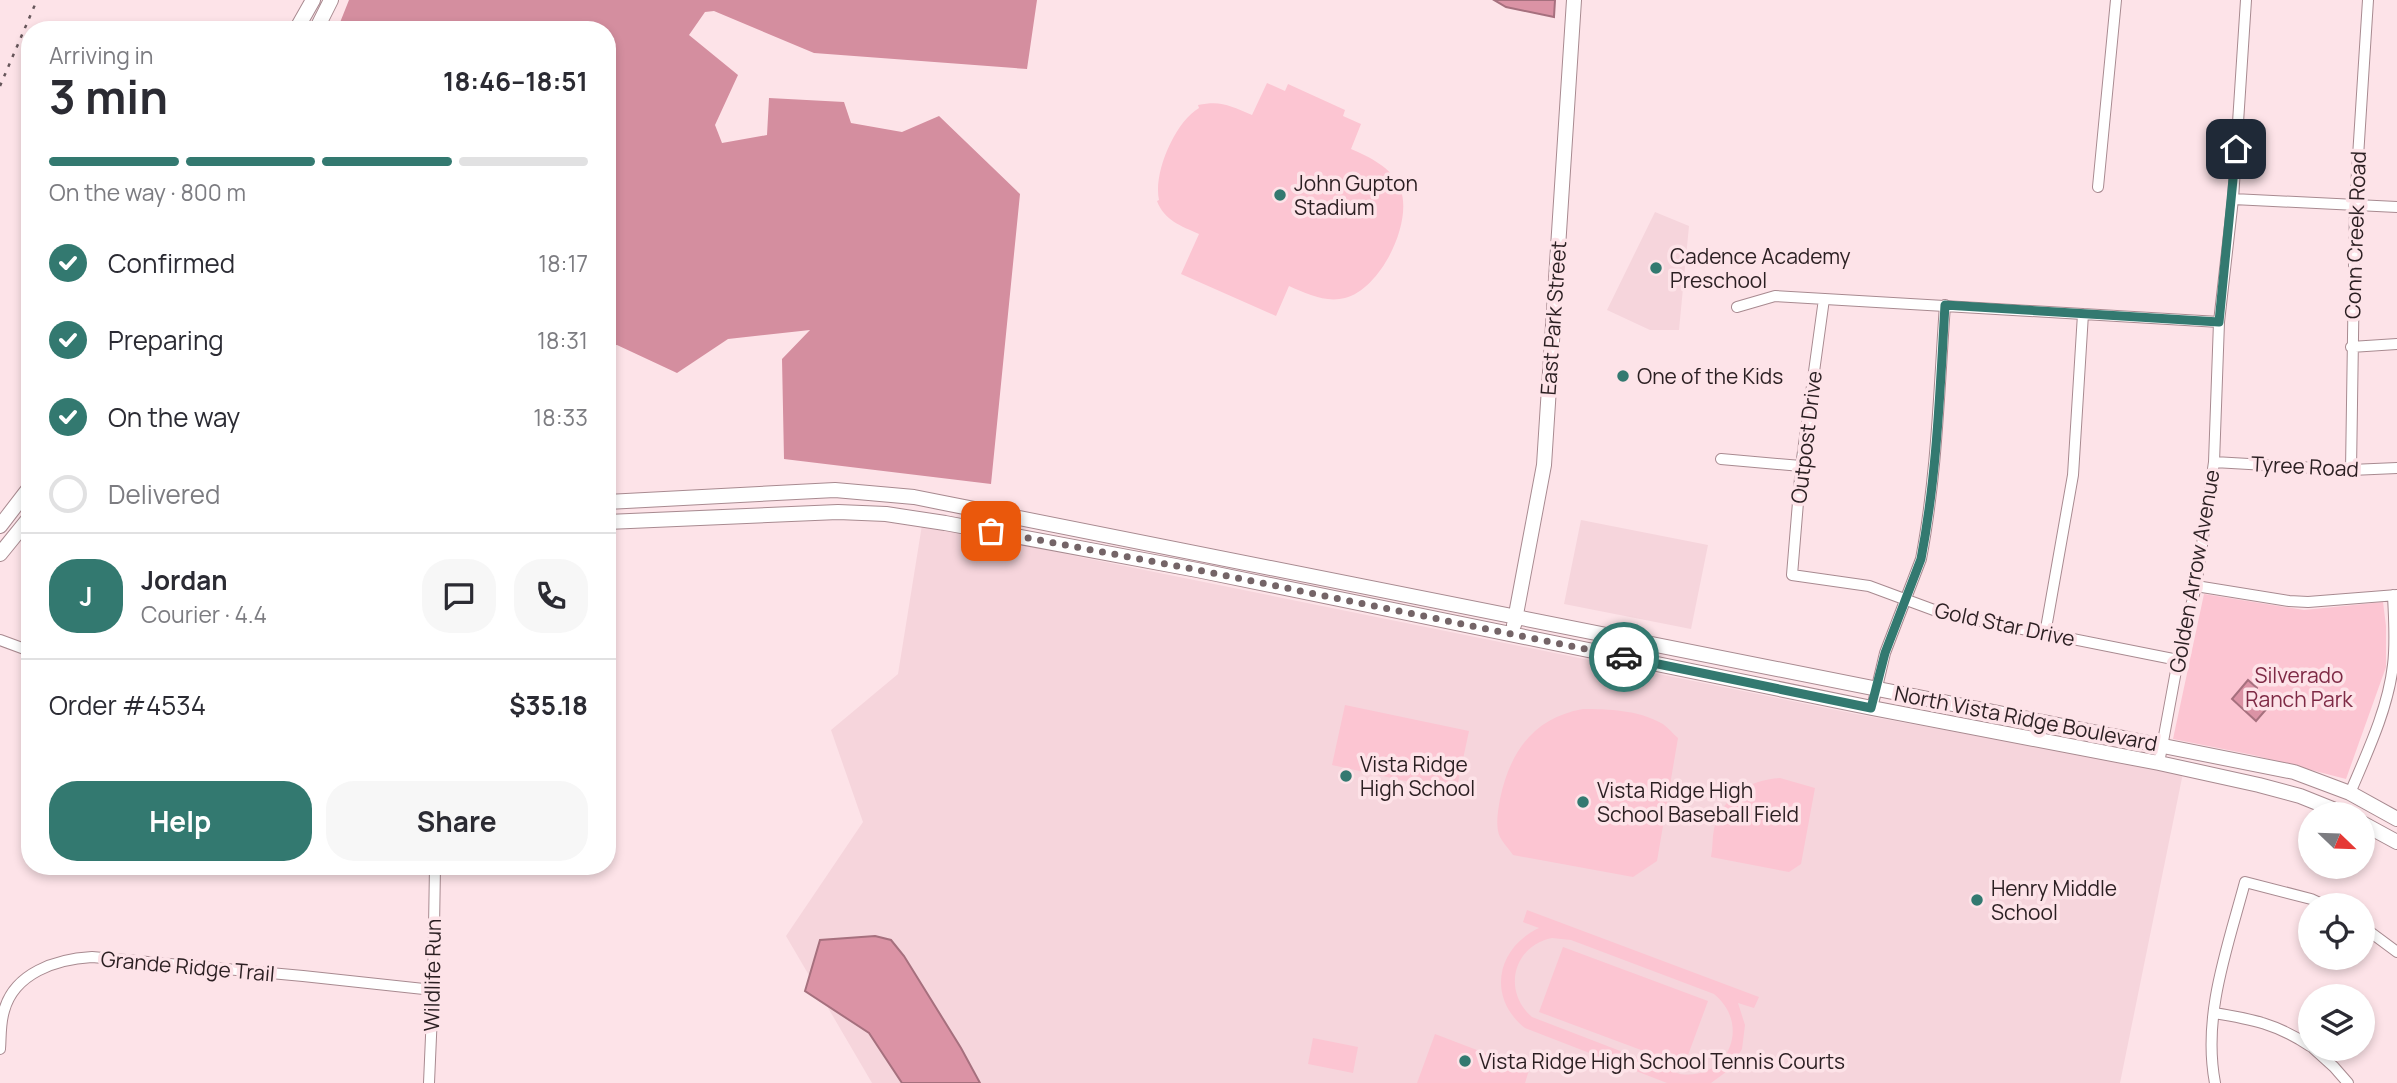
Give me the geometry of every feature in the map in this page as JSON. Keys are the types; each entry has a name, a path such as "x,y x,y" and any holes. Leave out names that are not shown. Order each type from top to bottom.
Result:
{"street":[{"path":"301,21 313,0"},
{"path":"320,21 331,0"},
{"name":"East Park Street","path":"1512,634 1544,465 1574,0"},
{"path":"2098,187 2116,0"},
{"name":"Golden Arrow Avenue","path":"2159,763 2178,660 2196,586 2214,462 2219,322 2233,199 2246,0"},
{"name":"Conn Creek Road","path":"2351,470 2355,204 2368,0"},
{"path":"2233,199 2397,207"},
{"path":"1737,307 1775,296 2219,322"},
{"name":"Outpost Drive","path":"1791,575 1801,466 1824,299"},
{"path":"1871,708 1885,653 1921,559 1934,476 1945,305"},
{"path":"2045,634 2073,475 2083,314"},
{"path":"2351,347 2397,344"},
{"path":"1721,459 1801,466"},
{"name":"Tyree Road","path":"2214,462 2351,470 2397,468"},
{"name":"North Vista Ridge Boulevard","path":"616,502 835,490 884,493 948,503 2294,772 2350,793 2397,819"},
{"path":"0,526 21,499"},
{"name":"North Vista Ridge Boulevard","path":"616,522 825,512 887,514 979,529 2159,763 2259,785 2315,802"},
{"path":"0,554 21,528"},
{"name":"Gold Star Drive","path":"1791,575 1869,586 1942,614 2178,660"},
{"path":"2196,586 2299,602 2395,595 2393,669 2373,737 2350,793"},
{"path":"0,640 21,647"},
{"path":"2375,829 2397,842"},
{"name":"Wildlife Run","path":"429,1083 435,875"},
{"path":"2216,1083 2211,1041 2218,982 2245,881 2298,895"},
{"path":"2375,936 2397,952"},
{"name":"Grande Ridge Trail","path":"0,1049 4,1008 13,992 32,974 69,959 92,957 433,990"},
{"path":"2214,1013 2252,1018 2273,1025 2298,1039"},
{"path":"2327,1061 2348,1083"}],"shaded area":[{"path":"349,0 1037,0 1027,69 814,53 714,11 705,12 689,35 738,75 715,125 722,143 767,135 769,98 844,102 851,123 902,132 939,116 1020,194 991,484 784,459 782,359 810,330 728,339 677,373 616,345 616,21 341,21"},
{"path":"1494,0 1555,0 1554,17 1506,7"},
{"name":"Cadence Academy Preschool","path":"1655,212 1689,226 1679,330 1650,330 1607,310"},
{"path":"1581,520 1708,545 1691,629 1564,604"},
{"name":"Vista Ridge High School","path":"922,525 1856,714 2183,773 2120,1083 872,1083 786,936 863,822 831,730 898,674"},
{"path":"2248,680 2269,706 2256,721 2232,699"},
{"path":"875,936 891,940 904,956 980,1083 902,1083 869,1033 805,991 820,940"}],"green space":[{"name":"John Gupton Stadium","path":"1267,83 1285,91 1288,84 1345,110 1343,116 1361,124 1351,149 1392,174 1400,188 1403,202 1398,235 1382,268 1371,282 1358,292 1338,299 1317,297 1289,286 1276,316 1181,274 1199,234 1169,218 1157,201 1159,176 1168,149 1182,124 1199,108 1198,105 1220,104 1252,115"},
{"name":"Silverado Ranch Park","path":"2204,594 2304,610 2383,602 2386,667 2346,779 2253,755 2173,739"},
{"path":"1345,705 1469,731 1456,792 1332,765"},
{"name":"Vista Ridge High School Baseball Field","path":"1583,709 1643,715 1663,724 1678,738 1657,861 1633,877 1513,855 1498,833 1500,799 1517,752 1537,729 1550,720"},
{"path":"1780,778 1815,788 1801,864 1789,872 1711,857 1714,829 1730,799 1757,782"},
{"path":"1527,910 1759,997 1754,1008 1738,1003 1745,1025 1742,1049 1730,1069 1711,1083 1667,1083 1525,1028 1505,1003 1501,988 1502,974 1513,948 1539,928 1523,922","holes":["1552,938 1571,940 1714,994 1725,1007 1733,1035 1722,1060 1711,1069 1697,1074 1680,1074 1532,1017 1517,995 1516,971 1521,960 1528,950 1539,943"]},
{"path":"1563,947 1708,1001 1684,1066 1539,1012"},
{"name":"Vista Ridge High School Tennis Courts","path":"1435,1034 1529,1070 1525,1083 1417,1083"},
{"path":"1313,1038 1358,1047 1353,1073 1308,1064"}],"railway":[{"path":"28,21 37,0"},
{"path":"0,86 21,37"}],"way so far":[{"path":"991,531 1198,570 1624,657"}],"place":[{"name":"John Gupton Stadium","path":"1280,195"},
{"name":"Cadence Academy Preschool","path":"1656,268"},
{"name":"One of the Kids","path":"1623,376"},
{"name":"Vista Ridge High School","path":"1346,776"},
{"name":"Vista Ridge High School Baseball Field","path":"1583,802"},
{"name":"Henry Middle School","path":"1977,900"},
{"name":"Vista Ridge High School Tennis Courts","path":"1465,1061"}],"route":[{"path":"1624,657 1871,708 1885,653 1921,559 1924,543 1934,476 1945,305 2219,322 2236,149"}]}
